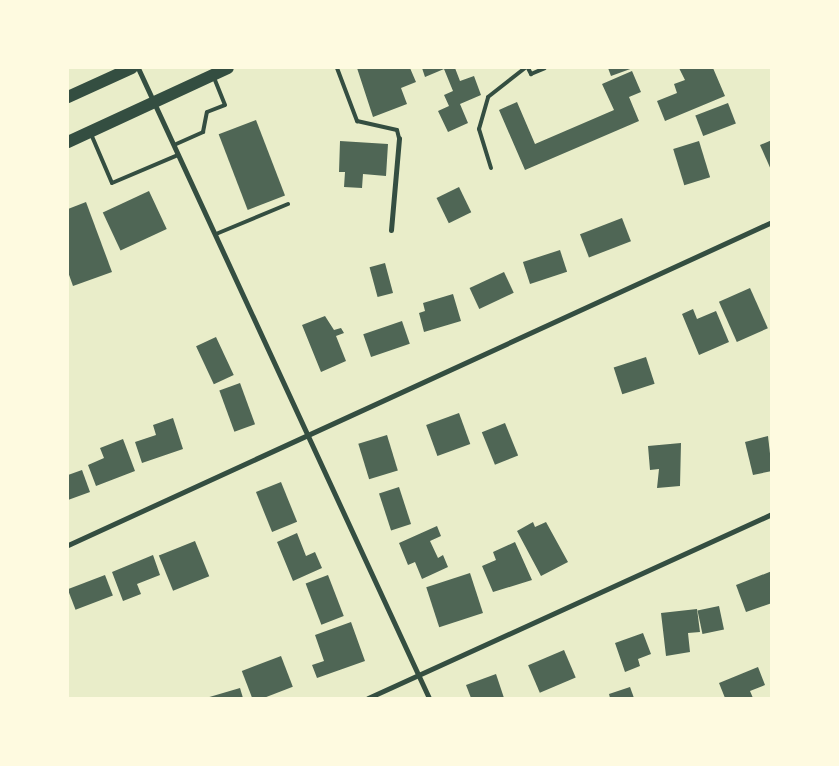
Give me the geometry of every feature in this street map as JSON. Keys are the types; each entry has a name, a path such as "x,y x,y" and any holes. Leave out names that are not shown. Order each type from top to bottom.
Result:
{"main road":[{"path":"68,97 132,68"},
{"path":"68,142 228,68"}],"street":[{"path":"138,68 309,434 429,698"},
{"path":"391,230 399,138"},
{"path":"68,545 772,222"},
{"path":"368,698 772,514"}],"lane":[{"path":"337,68 357,121 397,130 399,138"},
{"path":"492,168 479,129 488,97 527,68 531,74 545,68"},
{"path":"174,145 203,132 207,112 225,105 213,75"},
{"path":"90,132 112,183 178,155"},
{"path":"216,234 288,204"}],"building":[{"path":"357,68 410,68 416,82 401,88 407,104 373,117"},
{"path":"422,68 455,68 460,81 474,76 481,95 460,104 468,123 448,132 438,111 449,106 444,95 453,91 444,69 425,77"},
{"path":"608,68 633,68 611,76"},
{"path":"679,68 713,68 725,96 665,121 657,101 677,93 674,84 685,80"},
{"path":"632,71 641,92 629,97 639,121 525,170 499,110 517,102 535,144 614,110 602,84"},
{"path":"728,103 736,124 703,136 695,116"},
{"path":"256,120 285,196 248,210 219,134"},
{"path":"772,140 772,172 760,145"},
{"path":"340,141 388,144 386,176 363,174 362,188 344,187 345,172 339,172"},
{"path":"699,141 710,177 684,185 673,149"},
{"path":"459,187 471,212 449,223 437,198"},
{"path":"149,191 167,229 121,251 103,213"},
{"path":"86,202 112,272 73,286 68,272 68,209"},
{"path":"622,218 631,241 589,257 580,234"},
{"path":"560,250 567,272 530,284 523,262"},
{"path":"385,263 393,293 378,297 370,267"},
{"path":"504,272 514,293 479,309 470,288"},
{"path":"750,288 768,328 737,342 719,302"},
{"path":"453,294 461,321 424,332 419,313 425,311 423,303"},
{"path":"693,309 697,319 716,311 729,342 699,355 682,314"},
{"path":"325,316 334,330 341,328 344,333 336,336 346,361 321,372 302,325"},
{"path":"402,321 410,344 371,357 363,334"},
{"path":"216,337 234,375 214,384 196,346"},
{"path":"646,357 655,384 622,394 614,368"},
{"path":"240,383 255,424 234,432 219,391"},
{"path":"459,413 470,444 437,456 426,425"},
{"path":"173,418 183,449 142,463 135,442 156,435 153,425"},
{"path":"505,423 518,455 495,465 482,432"},
{"path":"387,435 398,470 369,479 358,444"},
{"path":"768,436 772,471 753,475 745,442"},
{"path":"123,439 135,471 96,486 88,465 104,458 100,448"},
{"path":"681,443 680,486 657,488 659,469 650,470 648,446"},
{"path":"82,470 90,492 68,500 68,475"},
{"path":"281,482 297,522 272,532 256,492"},
{"path":"399,487 411,524 391,531 379,493"},
{"path":"533,522 535,527 546,522 568,562 541,576 517,531"},
{"path":"437,526 441,536 430,541 438,558 443,555 448,567 422,579 415,562 408,565 399,543"},
{"path":"297,533 306,556 315,552 322,568 293,581 277,542"},
{"path":"195,541 209,576 173,591 159,556"},
{"path":"515,542 532,580 493,592 482,566 496,560 493,552"},
{"path":"153,555 160,575 137,584 141,594 123,601 112,572"},
{"path":"772,571 772,603 746,612 736,585"},
{"path":"470,573 483,613 439,627 426,587"},
{"path":"105,575 113,596 76,610 68,589"},
{"path":"328,575 344,616 321,625 306,584"},
{"path":"719,606 724,629 702,634 697,611"},
{"path":"697,609 700,632 688,633 690,652 666,656 661,613"},
{"path":"351,622 365,661 317,678 312,665 324,661 315,635"},
{"path":"643,633 651,654 638,659 640,666 625,672 615,643"},
{"path":"564,650 576,678 540,693 528,665"},
{"path":"281,656 293,687 264,698 252,698 242,671"},
{"path":"758,667 765,685 750,691 753,698 725,698 719,683"},
{"path":"496,674 504,698 471,698 466,685"},
{"path":"630,687 634,698 610,698 609,694"},
{"path":"240,688 243,698 206,698"}]}
